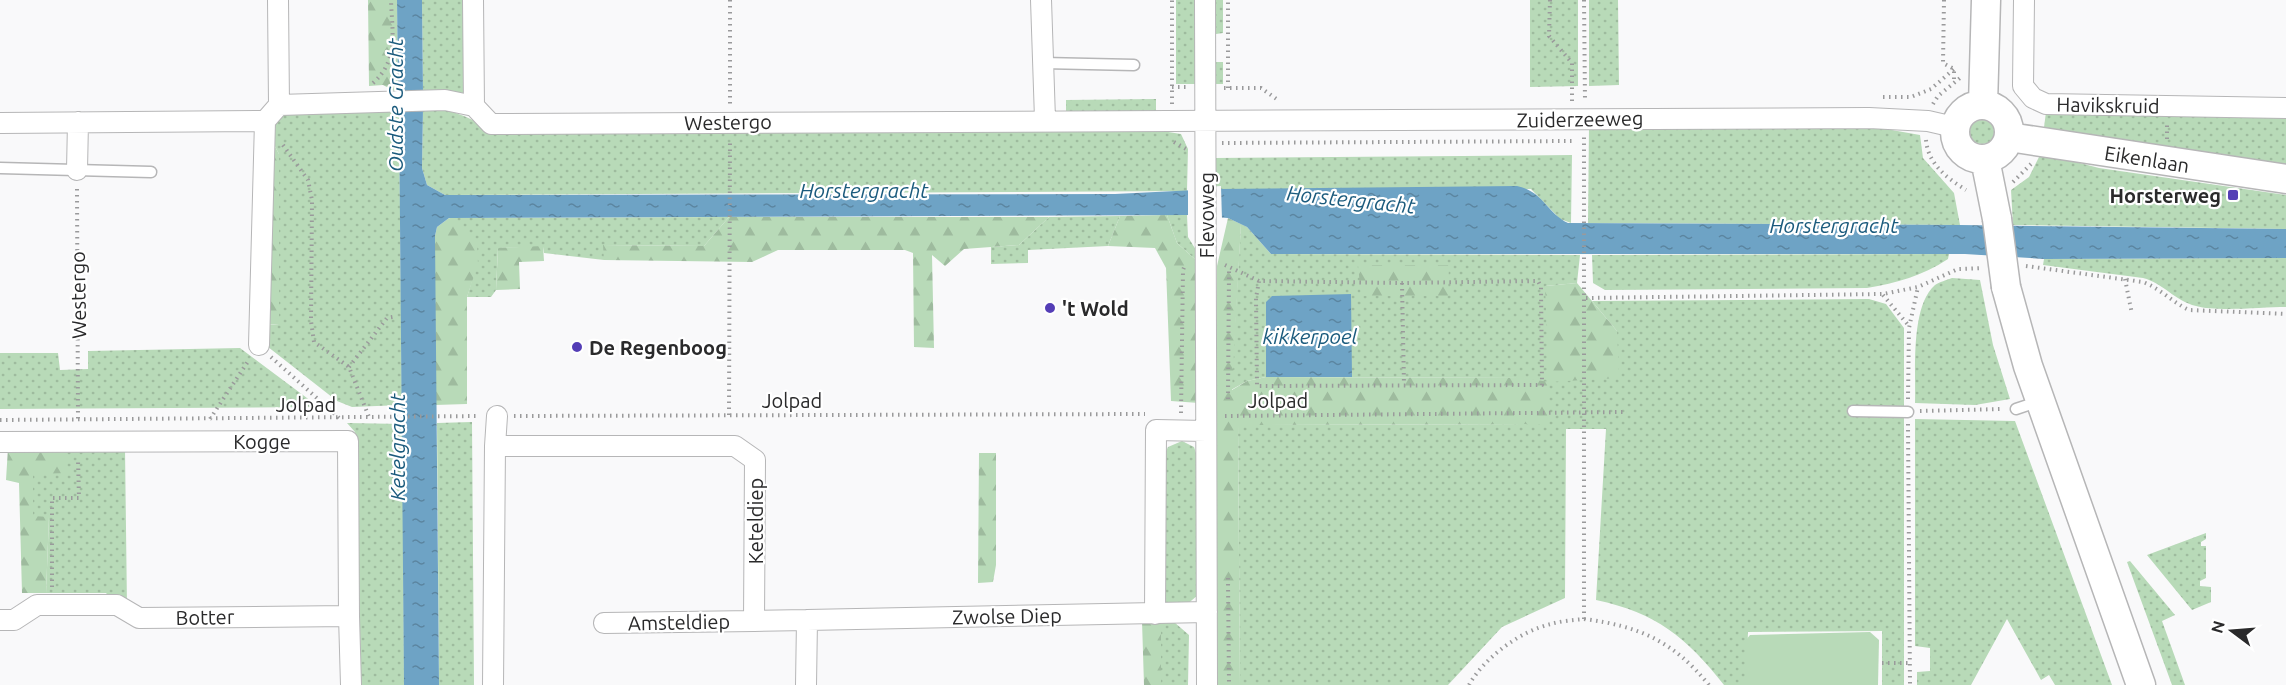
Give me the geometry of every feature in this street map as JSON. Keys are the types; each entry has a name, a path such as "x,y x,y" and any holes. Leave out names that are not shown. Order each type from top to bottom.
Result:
{"street":[{"path":"259,345 265,121 279,105 278,0"},
{"path":"473,0 474,106"},
{"path":"1041,0 1045,119"},
{"name":"Flevoweg","path":"1205,0 1207,685"},
{"path":"1983,105 1986,0"},
{"name":"Havikskruid","path":"2024,0 2023,86 2032,98 2046,104 2286,108"},
{"name":"Westergo","path":"279,105 445,100 474,106 491,124 1045,119 1206,122"},
{"path":"1983,105 2004,115 2008,123 2009,137 2005,148 1997,156 1977,159 1963,152 1941,124 1968,109 1983,105"},
{"name":"Zuiderzeeweg","path":"1206,122 1869,118 1941,124"},
{"path":"0,123 265,121"},
{"path":"76,170 78,122"},
{"name":"Eikenlaan","path":"2009,137 2286,179"},
{"path":"1985,159 2028,405 2140,685"},
{"path":"493,685 497,416"},
{"path":"1155,614 1156,430 1206,422"},
{"name":"Kogge","path":"0,442 348,441 349,616"},
{"name":"Keteldiep","path":"495,446 735,446 755,460 754,621"},
{"name":"Botter","path":"0,620 14,620 37,605 117,605 139,618 349,616"},
{"name":"Zwolse Diep","path":"807,620 1206,612"},
{"path":"349,616 351,685"},
{"path":"754,621 807,620 806,685"},
{"name":"Amsteldiep","path":"604,623 754,621"}],"lane":[{"path":"1043,63 1134,65"},
{"path":"0,168 151,172"},
{"path":"1853,411 1908,411"}],"path":[{"path":"372,83 386,71 391,60 391,0"},
{"path":"729,415 730,0"},
{"path":"1172,0 1172,141"},
{"path":"1228,0 1228,88"},
{"path":"1550,0 1549,36 1572,63 1572,98 1583,139 1586,298 1584,619"},
{"path":"1572,141 1585,98 1584,0"},
{"path":"1944,0 1943,63 1954,69"},
{"path":"1954,69 1954,82"},
{"path":"1876,97 1911,97 1931,89 1954,69"},
{"path":"1172,87 1261,88 1275,100 1287,100"},
{"path":"1944,90 1932,107 1941,124 1927,153 1943,174 1970,193"},
{"path":"1561,98 1596,98"},
{"path":"265,121 308,180 311,321 314,342 350,367 369,417"},
{"path":"1216,142 1572,141 1583,139"},
{"name":"Westergo","path":"52,605 52,498 79,498 76,170"},
{"path":"1219,260 1229,268 1259,281 1402,283 1538,281 1541,287 1542,385 1257,386 1256,298 1259,281"},
{"path":"1228,428 1229,268"},
{"path":"1586,298 1883,294 1918,287 1958,269 2005,274 2125,279 2156,287 2176,304 2189,310 2286,314"},
{"path":"2125,279 2132,314"},
{"path":"1402,283 1404,385"},
{"path":"1910,685 1909,327 1918,287"},
{"path":"1883,294 1905,318 1909,327"},
{"path":"350,367 387,318 393,317"},
{"path":"210,419 259,345 340,419"},
{"path":"1908,411 2028,405"},
{"name":"Jolpad","path":"1169,414 1206,422 1228,416 1627,412"},
{"name":"Jolpad","path":"0,420 340,419 384,416 1157,414"},
{"path":"1228,568 1229,685"},
{"path":"1469,685 1493,657 1518,638 1549,624 1584,619 1617,623 1648,633 1689,662 1708,685"},
{"path":"1882,663 1910,663"}],"green space":[{"path":"368,0 397,0 398,93 383,85 369,86"},
{"path":"422,0 466,0 464,96 423,93"},
{"path":"1176,0 1195,0 1195,84 1176,84"},
{"path":"1213,0 1223,0 1223,33 1216,34 1216,62 1223,62 1223,84 1214,84"},
{"path":"1530,0 1578,0 1578,86 1530,87"},
{"path":"1589,0 1618,0 1619,85 1589,86"},
{"path":"1156,99 1156,113 1066,113 1066,100"},
{"path":"399,108 402,405 352,407 337,401 263,343 259,326 279,324 279,154 269,135 277,119 293,111"},
{"path":"423,108 456,113 488,128 1162,131 1181,134 1188,149 1187,191 445,195 427,185 422,168"},
{"path":"2046,112 2286,118 2286,167 2043,135"},
{"path":"1982,120 1990,124 1994,132 1990,140 1982,144 1974,140 1970,132 1974,124"},
{"path":"1839,126 1886,129 1920,135 1923,158 1954,193 1960,225 1588,223 1589,127"},
{"path":"269,135 279,154 279,324 266,325"},
{"path":"2041,153 2099,168 2286,195 2286,229 2013,225 2011,190 2029,177"},
{"path":"1572,155 1571,223 1560,219 1531,189 1216,189 1215,158"},
{"path":"1167,215 1187,215 1188,237 1196,250 1197,261 1177,243"},
{"path":"1167,215 1177,243 1197,261 1199,403 1171,401 1166,268 1155,248 1108,246 1120,216"},
{"path":"1120,216 1108,246 1028,250 1028,263 991,264 991,247 1019,245 1049,217"},
{"path":"729,217 704,246 604,245 604,260 544,253 543,247 498,248 496,290 491,297 467,297 477,264 449,218"},
{"path":"729,217 1049,217 1019,245 964,249 945,266 932,255 934,348 914,347 913,253 905,250 778,250 752,262 604,260 603,245 704,246"},
{"path":"449,218 477,244 478,264 467,297 467,404 435,405 435,236 437,227"},
{"path":"1228,218 1241,224 1232,390 1247,381 1266,377 1524,378 1549,382 1548,424 1238,425 1240,685 1216,685 1217,266"},
{"path":"1241,224 1247,227 1271,254 1580,255 1577,283 1545,286 1617,331 1592,301 1869,299 1886,304 1904,328 1904,685 1882,685 1882,631 1748,632 1746,685 1724,685 1697,653 1669,629 1636,612 1596,600 1606,429 1566,429 1565,598 1502,627 1448,685 1240,685 1238,425 1547,424 1524,378 1266,377 1247,381 1231,390"},
{"path":"543,246 544,261 519,262 520,289 496,290 498,248"},
{"path":"1949,254 1948,259 1919,274 1867,288 1605,290 1593,283 1592,255"},
{"path":"2286,258 2286,307 2240,309 2205,308 2189,304 2143,278 2043,265 2044,259"},
{"path":"1358,265 1449,265 1448,296 1361,296"},
{"path":"1952,278 1980,280 1993,345 2010,399 1975,405 1915,403 1916,341 1921,308 1935,285"},
{"path":"1577,283 1617,331 1619,378 1549,382 1545,286"},
{"path":"240,348 319,407 0,409 0,353 58,353 60,370 88,369 88,351"},
{"path":"1915,419 2015,421 2112,685 2055,685 2049,675 2041,680 2007,619 1971,685 1917,685 1917,672 1930,671 1930,648 1915,646"},
{"path":"472,422 474,685 439,685 437,423"},
{"path":"347,423 403,424 404,685 361,685 357,455 355,432"},
{"path":"1182,441 1194,447 1198,459 1198,595 1185,606 1161,605 1162,460 1168,447"},
{"path":"67,447 125,448 127,607 113,601 106,593 46,593 49,517 33,517 33,473 67,473"},
{"path":"67,447 67,473 33,474 33,516 49,517 46,593 22,593 19,483 6,480 8,448"},
{"path":"979,453 996,453 996,565 993,582 978,583"},
{"path":"2206,533 2206,539 2201,542 2201,546 2206,546 2206,578 2200,581 2200,586 2211,587 2211,602 2192,610 2147,555"},
{"path":"2130,561 2175,615 2162,621 2185,685 2172,685 2127,562"},
{"path":"1161,619 1174,622 1189,635 1188,685 1161,685"},
{"path":"1161,619 1161,685 1144,685 1142,621"},
{"path":"1870,632 1879,640 1878,685 1746,685 1746,640 1750,635"}],"water":[{"path":"397,0 422,0 423,93 398,93"},
{"name":"Horstergracht","path":"399,108 423,108 422,168 427,185 445,195 1115,194 1216,189 1517,186 1533,192 1568,223 2286,229 2286,258 2044,259 1965,254 1271,254 1247,227 1228,218 1187,215 449,218 437,227 435,236 439,685 404,685"},
{"name":"kikkerpoel","path":"1351,294 1352,377 1266,377 1266,302 1272,296"}],"pier":[{"path":"1221,186 1222,220 1188,218 1188,188"}],"place":[{"name":"Horsterweg","path":"2233,195"},
{"name":"'t Wold","path":"1050,308"},
{"name":"De Regenboog","path":"577,347"}],"water label":[{"name":"Oudste Gracht","path":"395,105"},
{"name":"Ketelgracht","path":"397,447"}]}
